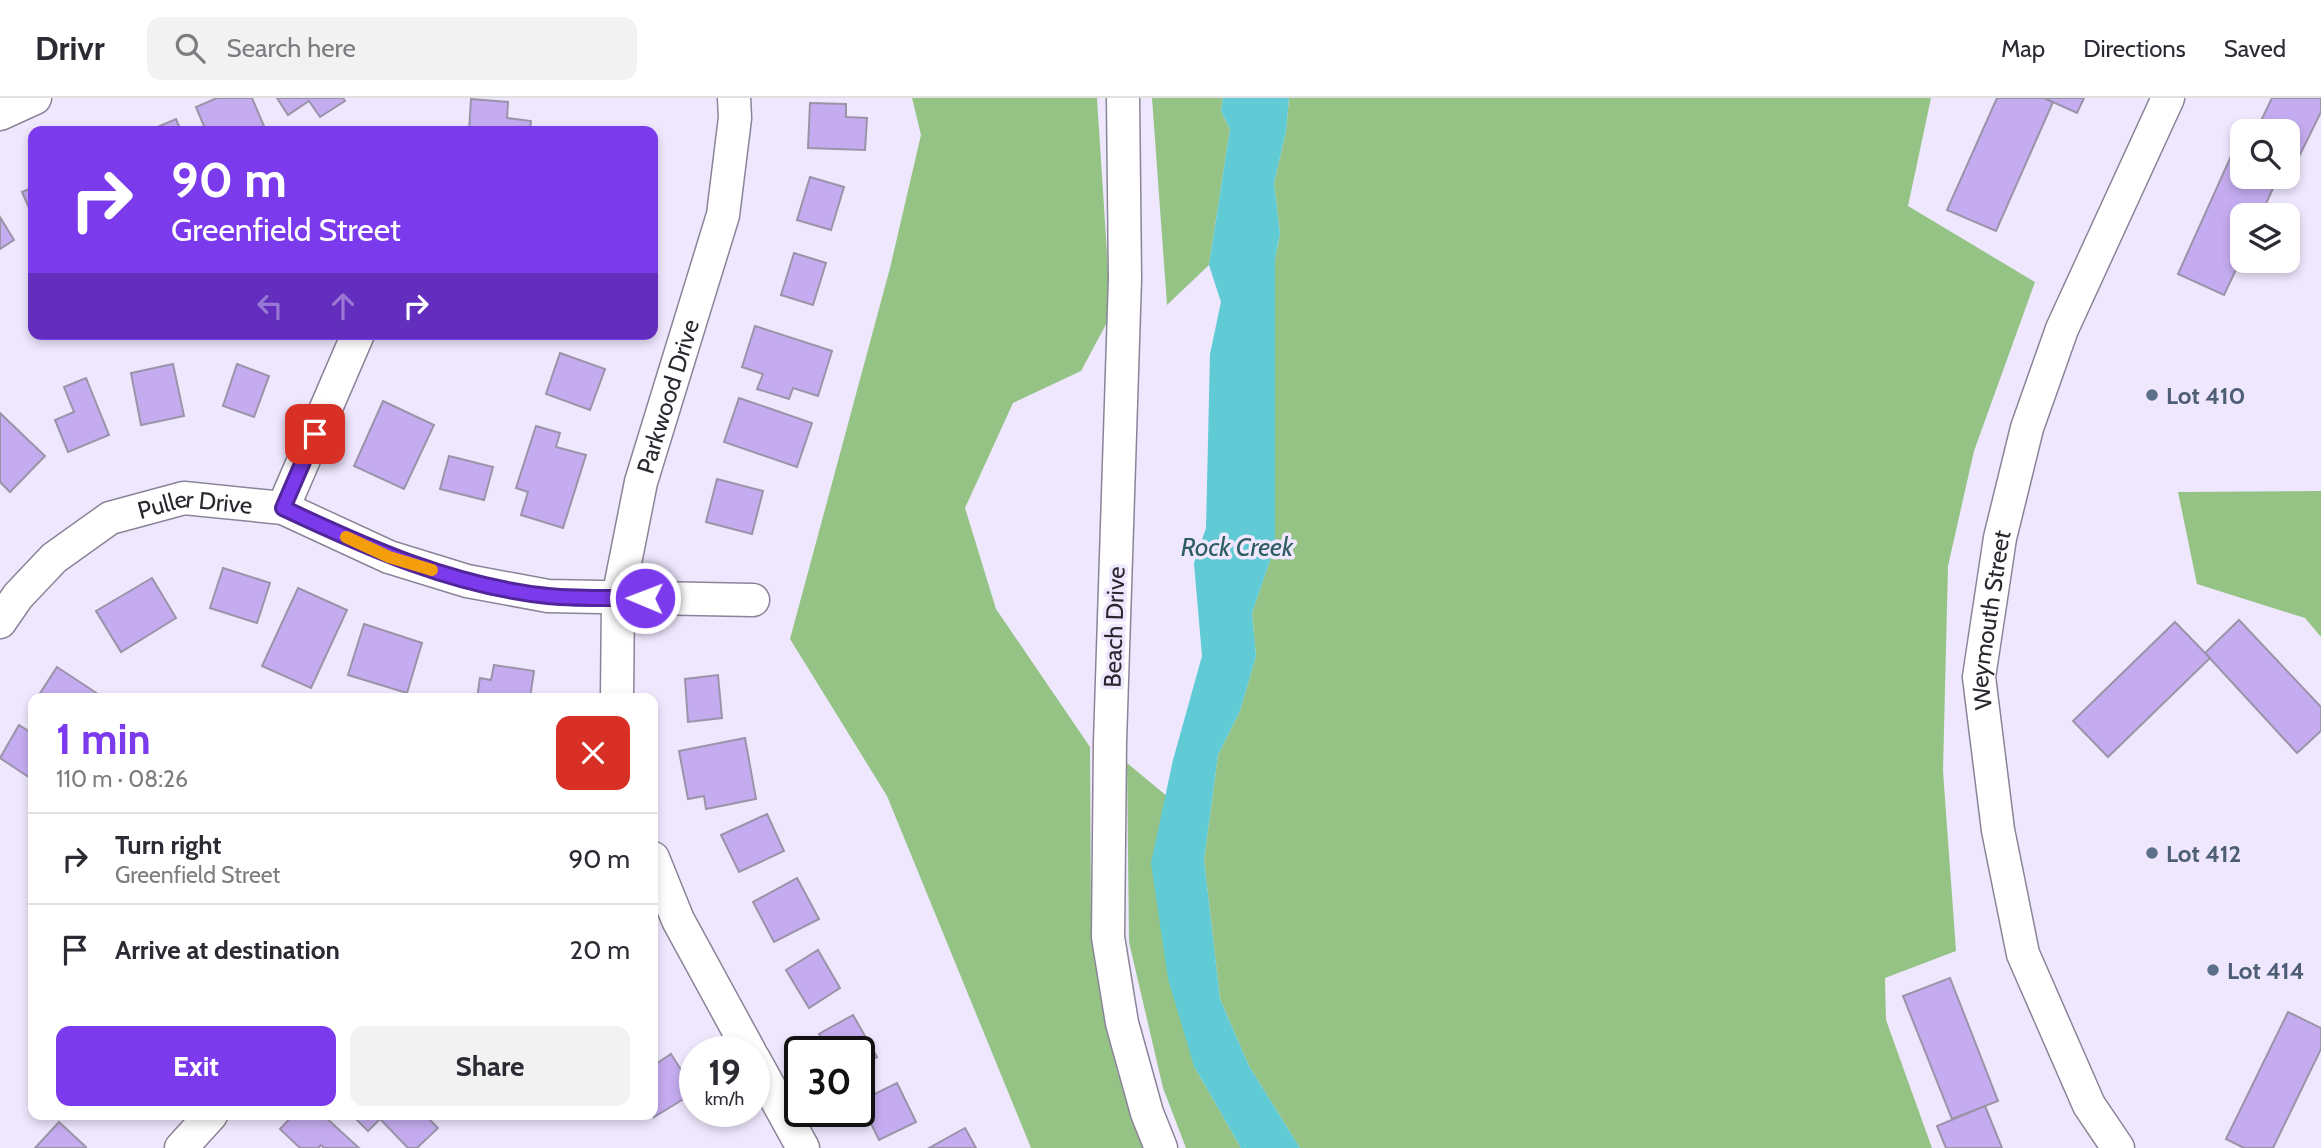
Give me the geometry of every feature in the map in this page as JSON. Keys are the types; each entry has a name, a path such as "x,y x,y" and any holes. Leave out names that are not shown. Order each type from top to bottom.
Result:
{"street":[{"path":"0,114 35,98"},
{"name":"Parkwood Drive","path":"617,693 618,598 641,482 723,215 735,118 734,98"},
{"name":"Beach Drive","path":"1123,98 1125,279 1110,728 1108,937 1122,1023 1147,1113 1161,1148"},
{"name":"Weymouth Street","path":"2118,1148 2090,1105 2023,954 1998,831 1979,677 2000,538 2027,428 2062,330 2168,98"},
{"path":"283,508 355,340"},
{"name":"Puller Drive","path":"0,622 18,596 54,558 110,518 184,498 283,508 389,557 467,581 548,596 753,600"},
{"path":"658,870 678,920 741,1036"},
{"path":"770,1088 803,1148"},
{"path":"181,1148 206,1120"}],"green space":[{"path":"912,98 1097,98 1111,315 1081,371 1013,403 965,508 996,609 1090,747 1091,921 1117,1071 1145,1148 1031,1148 887,796 790,639 890,268 921,135"},
{"path":"1152,98 1223,98 1221,111 1230,129 1209,265 1167,305"},
{"path":"1289,98 1931,98 1908,206 2035,282 1974,451 1948,566 1943,771 1956,951 1885,978 1886,1020 1932,1148 1300,1148 1249,1066 1220,999 1204,860 1218,755 1240,711 1256,656 1252,613 1275,546 1275,259 1280,234 1274,183 1286,131"},
{"path":"2321,491 2321,637 2305,618 2197,584 2178,492"},
{"path":"1127,763 1168,797 1194,1066 1241,1148 1186,1148 1163,1088 1129,942"}],"water":[{"name":"Rock Creek","path":"1223,98 1289,98 1286,131 1274,183 1280,234 1275,259 1275,546 1252,613 1256,656 1240,711 1218,755 1204,860 1220,999 1249,1066 1300,1148 1241,1148 1194,1066 1168,979 1151,863 1173,760 1202,656 1194,563 1206,528 1210,354 1221,302 1209,265 1230,129 1221,111"}],"building":[{"path":"217,98 252,98 264,126 204,126 196,107"},
{"path":"277,98 343,98 345,101 320,117 309,101 288,115"},
{"path":"1997,98 2044,98 2053,102 1996,231 1947,210"},
{"path":"2044,98 2084,98 2077,113"},
{"path":"2272,98 2321,98 2321,112 2300,155 2300,119 2262,119"},
{"path":"471,99 508,102 507,118 531,121 530,126 469,126"},
{"path":"810,103 846,104 846,117 867,118 865,150 808,148"},
{"path":"176,119 179,126 160,126"},
{"path":"2230,158 2230,189 2273,189 2266,203 2230,203 2230,273 2234,273 2224,295 2178,274"},
{"path":"810,177 844,187 831,230 797,220"},
{"path":"28,189 28,206 22,192"},
{"path":"0,217 14,240 0,249"},
{"path":"794,253 826,263 813,305 781,295"},
{"path":"755,326 832,351 818,396 793,388 789,399 757,389 763,374 742,367"},
{"path":"560,353 605,369 590,410 546,394"},
{"path":"173,364 184,416 141,425 131,373"},
{"path":"237,364 269,376 254,417 223,406"},
{"path":"86,378 109,435 68,452 55,420 74,412 64,387"},
{"path":"739,398 812,423 797,467 724,442"},
{"path":"383,401 434,425 404,489 354,466"},
{"path":"0,413 45,456 10,492 0,482"},
{"path":"536,426 560,433 556,447 586,455 563,528 521,515 528,492 516,488"},
{"path":"449,456 493,467 484,500 440,489"},
{"path":"717,479 763,491 752,534 706,522"},
{"path":"223,568 270,583 257,623 210,608"},
{"path":"152,578 176,618 121,652 96,611"},
{"path":"298,588 347,610 311,688 262,666"},
{"path":"2239,620 2321,707 2321,731 2297,753 2205,653"},
{"path":"2175,622 2210,658 2108,757 2073,721"},
{"path":"364,624 422,643 407,693 348,675"},
{"path":"494,665 534,671 531,693 478,693 480,678 491,680"},
{"path":"57,667 96,693 40,693"},
{"path":"718,675 722,718 688,722 685,679"},
{"path":"19,725 28,731 28,777 0,758"},
{"path":"745,738 756,799 706,809 704,796 688,799 679,751"},
{"path":"767,814 784,851 739,872 721,835"},
{"path":"797,878 819,919 774,942 753,902"},
{"path":"818,950 840,988 809,1008 786,970"},
{"path":"1950,978 1998,1101 1952,1119 1903,996"},
{"path":"2288,1012 2321,1028 2321,1049 2273,1148 2244,1148 2226,1139"},
{"path":"853,1015 865,1036 820,1036 819,1034"},
{"path":"671,1054 679,1067 679,1102 658,1115 658,1063"},
{"path":"897,1083 916,1122 879,1140 873,1127 875,1127 875,1094"},
{"path":"1985,1106 2002,1148 1946,1148 1937,1126"},
{"path":"288,1120 328,1120 359,1148 324,1148 321,1145 318,1148 300,1148 280,1129"},
{"path":"357,1120 379,1120 368,1131"},
{"path":"381,1120 430,1120 438,1128 417,1148 408,1148"},
{"path":"59,1122 86,1147 35,1148"},
{"path":"965,1128 976,1148 929,1148"}],"slow traffic":[{"path":"346,537 389,557 432,570"}],"place":[{"name":"Lot 410","path":"2152,395"},
{"name":"Lot 412","path":"2152,853"},
{"name":"Lot 414","path":"2213,970"}],"route":[{"path":"315,434 283,508 389,557 467,581 548,596 645,598"}]}
